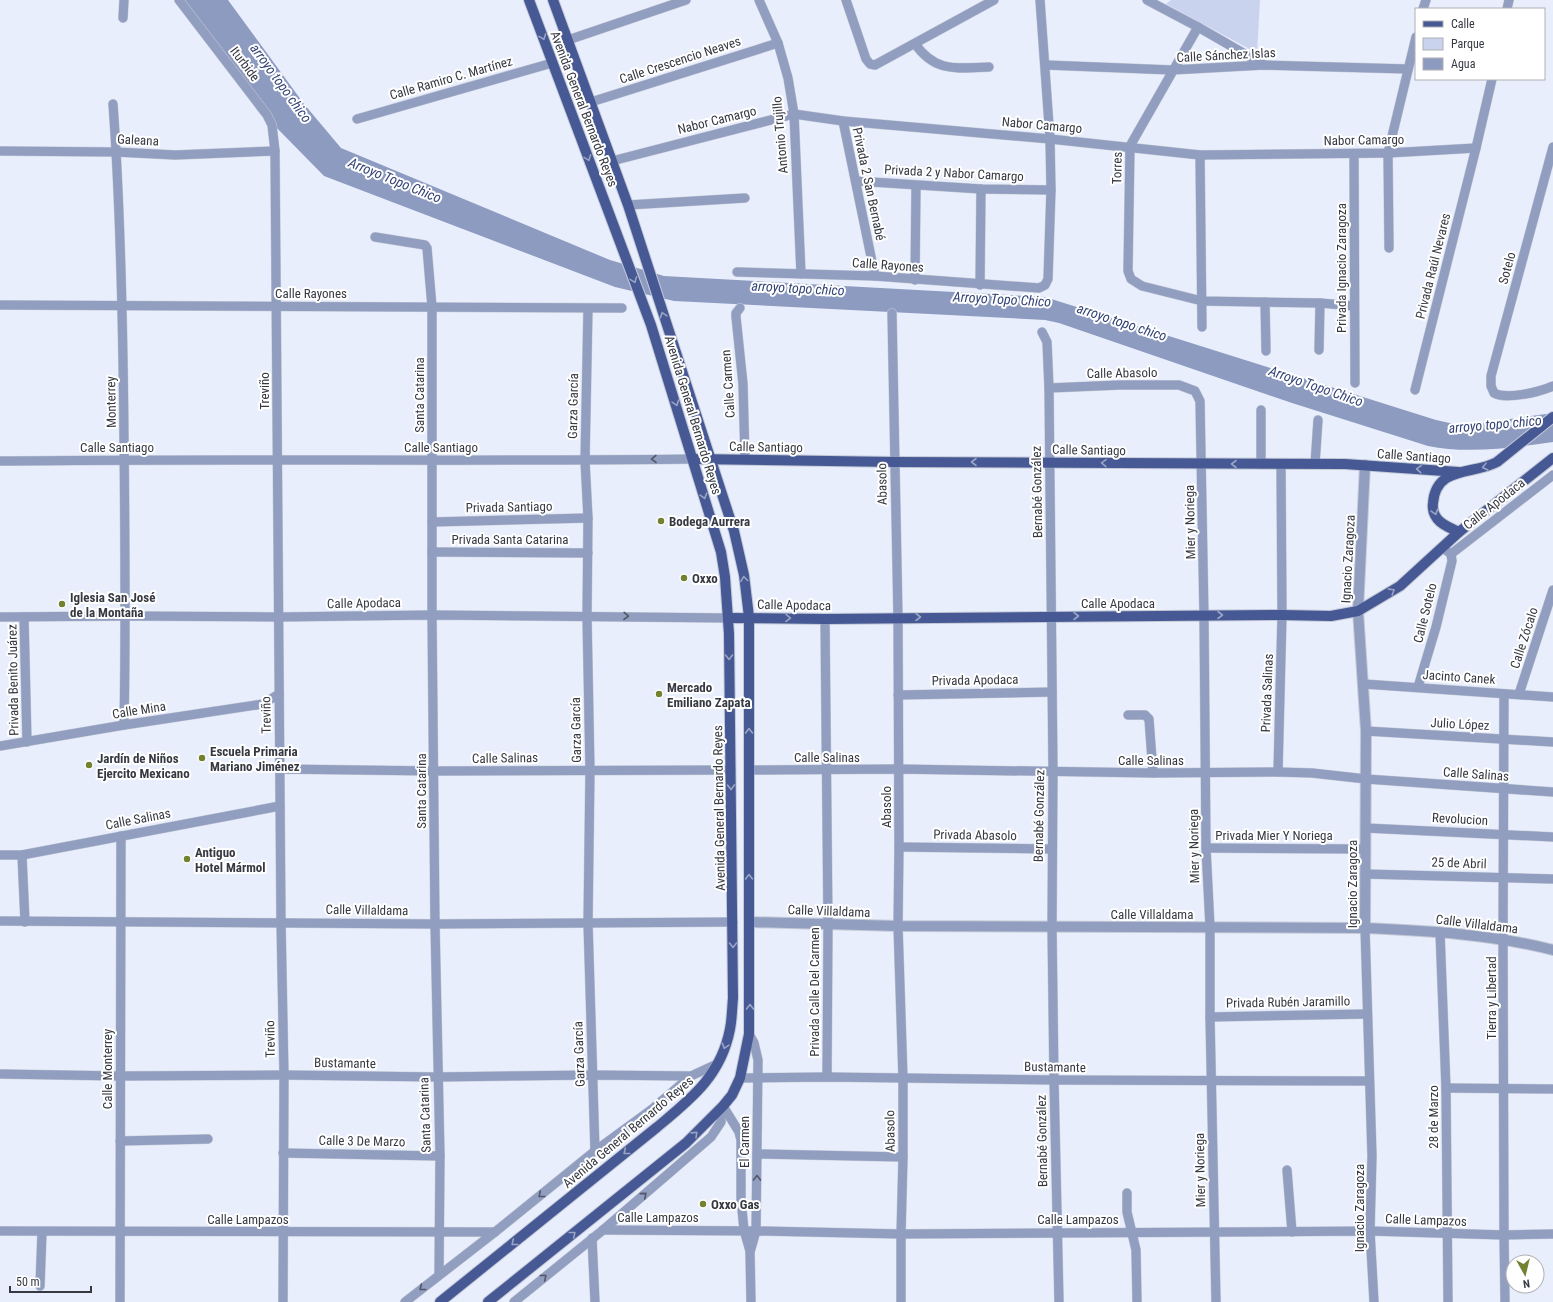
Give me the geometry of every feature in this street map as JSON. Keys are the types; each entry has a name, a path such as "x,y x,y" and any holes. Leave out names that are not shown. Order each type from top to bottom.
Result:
{"main road":[{"name":"Avenida General Bernardo Reyes","path":"440,1302 683,1106 703,1086 724,1050 730,1029 733,998 728,618 725,578 720,552 651,324 529,0"},
{"name":"Avenida General Bernardo Reyes","path":"488,1302 666,1159 722,1107 732,1095 740,1078 749,1034 749,617 744,575 734,531 628,205 553,0"},
{"path":"1459,532 1444,526 1434,515 1432,504 1434,493 1438,487 1446,478 1458,472 1490,466 1509,454 1553,417"},
{"name":"Calle Apodaca","path":"728,618 749,617 825,619 1204,615 1331,616 1358,611 1400,586 1447,551 1459,532 1553,458"},
{"name":"Calle Santiago","path":"693,459 895,462 1345,464 1458,472"}],"street":[{"path":"123,18 124,0"},
{"name":"Iturbide","path":"179,0 267,115 272,125 275,151"},
{"path":"568,40 686,0"},
{"name":"Antonio Trujillo","path":"759,0 778,43 788,78 794,114 802,274"},
{"path":"849,1 866,59 870,64 879,64 994,0"},
{"path":"1040,0 1046,65 1051,190"},
{"path":"1152,1 1264,65"},
{"name":"Torres","path":"1198,27 1172,70 1130,146 1128,271 1130,279 1142,286 1202,301"},
{"path":"1388,248 1388,153 1415,41"},
{"name":"Calle Crescencio Neaves","path":"591,102 778,43"},
{"path":"914,44 926,57 943,67 989,67"},
{"name":"Calle Ramiro C. Martínez","path":"358,119 552,62"},
{"name":"Calle Sánchez Islas","path":"1046,65 1172,70 1264,65 1408,69"},
{"name":"Privada Raúl Nevares","path":"1415,390 1492,80"},
{"path":"113,104 116,152"},
{"name":"Nabor Camargo","path":"612,161 794,114 843,121 1130,146 1200,155 1354,154 1476,148"},
{"name":"Privada 2 San Bernabé","path":"843,121 875,276"},
{"name":"Sotelo","path":"1553,147 1492,376 1491,386 1496,394 1514,395 1536,392 1553,386"},
{"name":"Galeana","path":"0,151 116,152 175,155 275,151"},
{"name":"Treviño","path":"275,151 281,922 284,1075 283,1302"},
{"name":"Monterrey","path":"116,152 123,304 126,616 124,725"},
{"name":"Privada Ignacio Zaragoza","path":"1354,154 1355,383"},
{"path":"1200,155 1202,327"},
{"name":"Privada 2 y Nabor Camargo","path":"856,181 916,186 1051,190"},
{"path":"915,280 916,186"},
{"path":"980,285 981,189"},
{"name":"Calle Rayones","path":"737,272 875,276 980,285 1037,288 1046,285 1048,278 1051,190"},
{"path":"628,205 745,198"},
{"name":"Santa Catarina","path":"375,237 425,245 429,252 432,307 432,615 437,1077 440,1156 439,1274"},
{"path":"1202,301 1320,303 1354,306"},
{"path":"1265,302 1266,351"},
{"path":"1320,303 1320,350"},
{"name":"Calle Rayones","path":"0,305 123,304 588,309 622,308"},
{"name":"Calle Carmen","path":"740,308 736,313 736,317 743,384 745,459"},
{"name":"Garza García","path":"588,309 585,460 588,518 587,616 590,770 588,923 595,1151"},
{"name":"Abasolo","path":"892,313 898,618 898,926 903,1078 901,1302"},
{"name":"Bernabé González","path":"1042,332 1047,342 1049,388 1053,772 1051,849 1057,1232 1060,1302"},
{"name":"Calle Abasolo","path":"1049,388 1120,385 1179,386 1195,391"},
{"name":"Mier y Noriega","path":"1195,391 1200,401 1202,464 1206,848 1210,927 1210,1016 1216,1302"},
{"path":"1261,410 1261,464"},
{"path":"1315,464 1318,420"},
{"name":"Calle Santiago","path":"0,461 693,459"},
{"path":"1281,464 1282,615"},
{"name":"Ignacio Zaragoza","path":"1365,465 1358,611 1366,731 1365,928 1372,1156 1370,1231 1374,1302"},
{"name":"Calle Apodaca","path":"1447,551 1553,475"},
{"name":"Privada Santiago","path":"432,522 588,518"},
{"name":"Calle Sotelo","path":"1418,687 1436,627 1452,561 1447,551"},
{"name":"Privada Santa Catarina","path":"432,552 588,553"},
{"name":"Calle Zócalo","path":"1519,694 1553,590"},
{"name":"Calle Apodaca","path":"0,617 279,617 432,615 728,618"},
{"name":"Privada Salinas","path":"1278,772 1282,615"},
{"name":"Privada Benito Juárez","path":"24,617 27,742"},
{"name":"Privada Calle Del Carmen","path":"825,619 828,925 827,1077"},
{"name":"Jacinto Canek","path":"1364,684 1553,697"},
{"name":"Privada Apodaca","path":"898,695 1052,692"},
{"name":"Calle Mina","path":"0,746 263,704 279,694"},
{"name":"Tierra y Libertad","path":"1504,694 1505,789 1503,939 1505,1302"},
{"path":"1128,715 1145,715 1151,723 1153,773"},
{"name":"Julio López","path":"1366,731 1553,742"},
{"name":"Calle Salinas","path":"280,769 434,771 731,770"},
{"name":"Calle Salinas","path":"749,770 898,769 1153,773 1278,772 1327,774 1366,780 1553,792"},
{"name":"Calle Salinas","path":"0,855 22,855 280,806"},
{"name":"Revolucion","path":"1366,828 1553,837"},
{"name":"Calle Monterrey","path":"120,1302 121,836"},
{"name":"Privada Abasolo","path":"899,847 1051,849"},
{"name":"Privada Mier Y Noriega","path":"1206,848 1365,848"},
{"path":"22,855 24,922"},
{"name":"25 de Abril","path":"1365,874 1553,879"},
{"name":"Calle Villaldama","path":"0,921 435,924 733,922"},
{"name":"Calle Villaldama","path":"750,922 898,926 1365,928 1440,932 1503,939 1553,950"},
{"name":"28 de Marzo","path":"1440,932 1446,1088 1446,1233 1448,1302"},
{"name":"Privada Rubén Jaramillo","path":"1210,1016 1367,1014"},
{"name":"El Carmen","path":"749,1034 756,1051 757,1078 756,1230 750,1252"},
{"path":"404,1302 495,1232 595,1151 651,1110 691,1076 717,1064"},
{"name":"Bustamante","path":"0,1074 437,1077 593,1075 691,1076"},
{"name":"Bustamante","path":"740,1078 827,1077 1054,1080 1369,1081"},
{"path":"1446,1088 1553,1089"},
{"path":"514,1302 603,1230 711,1137 721,1122 722,1107"},
{"name":"El Carmen","path":"722,1107 739,1132 741,1140 742,1199 744,1230 750,1252 751,1302"},
{"path":"120,1141 208,1139"},
{"name":"Calle 3 De Marzo","path":"283,1152 440,1156"},
{"path":"757,1154 903,1158"},
{"path":"1288,1170 1292,1232"},
{"path":"1127,1193 1127,1212 1136,1250 1137,1302"},
{"name":"Calle Lampazos","path":"603,1230 756,1230 901,1234 1370,1231 1504,1235 1553,1234"},
{"name":"Calle Lampazos","path":"0,1231 495,1232"},
{"path":"40,1286 42,1232"},
{"path":"592,1238 595,1302"}],"green space":[{"path":"1171,0 1260,0 1257,53 1166,4"}],"water":[{"path":"179,0 228,0 304,104 341,148 610,260 664,276 1045,297 1436,420 1468,425 1553,413 1553,442 1506,448 1474,450 1458,450 1428,446 1292,403 1059,323 1045,320 674,301 615,287 324,176 271,122"}],"place":[{"name":"Bodega Aurrera","path":"661,521"},
{"name":"Oxxo","path":"684,578"},
{"name":"Iglesia San José de la Montaña","path":"62,604"},
{"name":"Mercado Emiliano Zapata","path":"659,694"},
{"name":"Escuela Primaria Mariano Jiménez","path":"202,758"},
{"name":"Jardín de Niños Ejercito Mexicano","path":"89,765"},
{"name":"Antiguo Hotel Mármol","path":"187,859"},
{"name":"Oxxo Gas","path":"703,1204"}],"water label":[{"name":"arroyo topo chico","path":"281,83"},
{"name":"Arroyo Topo Chico","path":"395,180"},
{"name":"arroyo topo chico","path":"798,288"},
{"name":"Arroyo Topo Chico","path":"1002,299"},
{"name":"arroyo topo chico","path":"1122,322"},
{"name":"Arroyo Topo Chico","path":"1316,386"},
{"name":"arroyo topo chico","path":"1495,424"}]}
